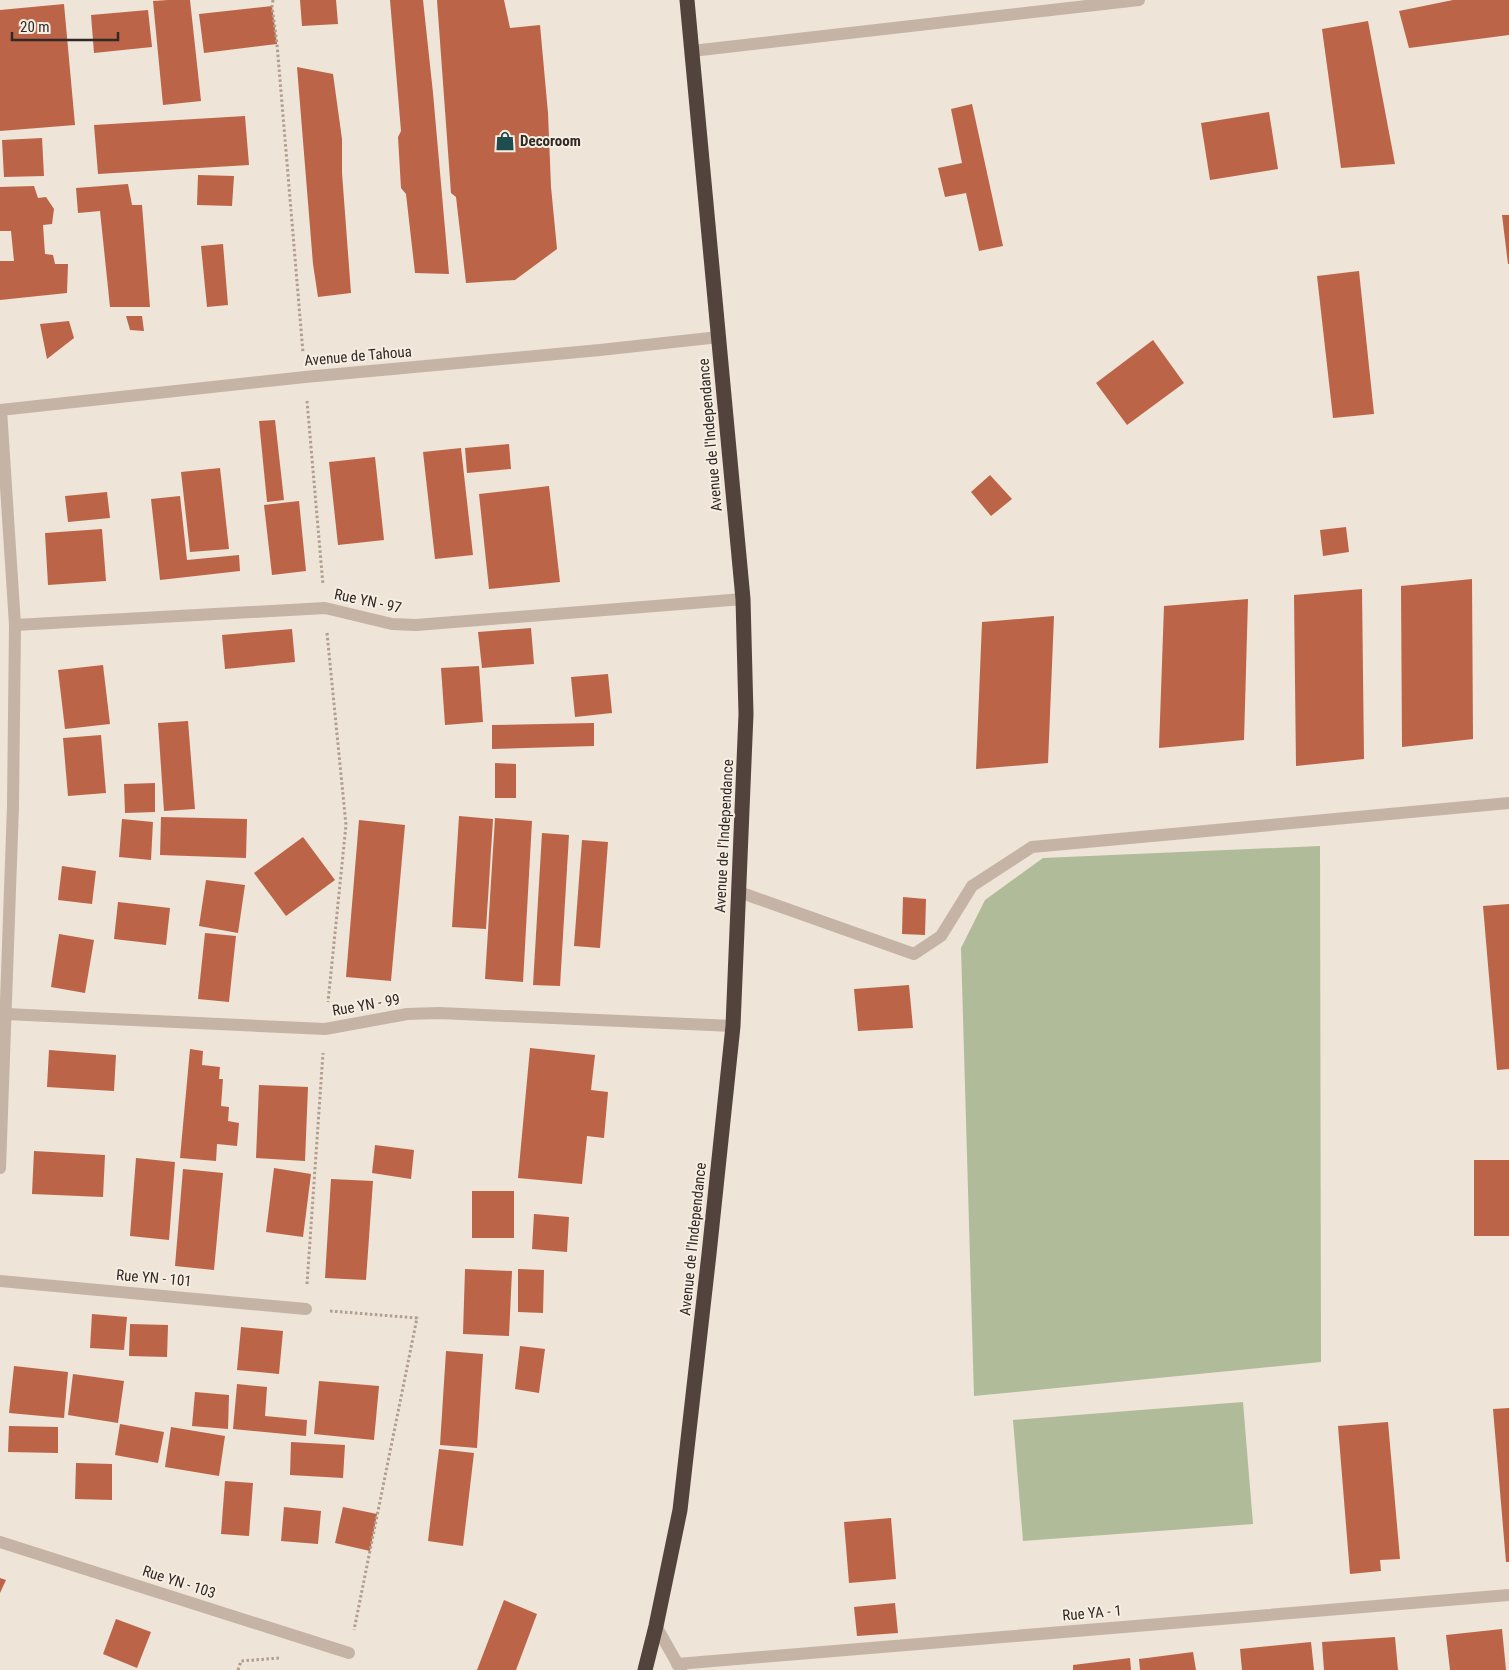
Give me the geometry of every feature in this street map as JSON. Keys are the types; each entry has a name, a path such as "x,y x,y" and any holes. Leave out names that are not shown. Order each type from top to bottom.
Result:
{"highway":[{"name":"Avenue de l'Independance","path":"645,1670 680,1510 709,1254 733,1026 746,714 743,599 687,0"}],"street":[{"path":"692,51 1139,0"},
{"name":"Avenue de Tahoua","path":"1,410 305,377 719,337"},
{"path":"0,1168 13,806 15,625 1,410"},
{"name":"Rue YN - 97","path":"15,625 325,608 392,624 416,625 743,599"},
{"path":"739,892 914,954 941,936 972,886 1032,847 1509,803"},
{"name":"Rue YN - 99","path":"6,1014 325,1029 407,1014 439,1013 733,1026"},
{"name":"Rue YN - 101","path":"0,1280 306,1309"},
{"name":"Rue YN - 103","path":"0,1542 349,1653"},
{"name":"Rue YA - 1","path":"679,1667 1509,1595"},
{"path":"656,1626 679,1667"}],"path":[{"path":"273,0 272,6 278,54 325,608 346,825 325,1029 306,1309 417,1318 349,1653"},
{"path":"238,1670 241,1662 280,1658"}],"green space":[{"path":"1320,846 1321,1362 974,1396 961,948 985,900 1043,858"},
{"path":"1243,1402 1253,1524 1023,1541 1013,1420"}],"building":[{"path":"190,0 201,101 163,105 153,1"},
{"path":"300,0 336,0 338,24 302,26"},
{"path":"390,0 423,0 449,274 415,273 406,194 401,188 398,137 401,131"},
{"path":"437,0 504,0 510,28 540,25 557,249 515,280 466,283 456,197 451,193"},
{"path":"1453,0 1509,0 1509,35 1409,48 1399,11"},
{"path":"64,4 75,125 0,131 0,10"},
{"path":"272,6 277,44 204,53 199,14"},
{"path":"148,10 152,47 94,53 91,15"},
{"path":"1368,21 1395,164 1341,168 1322,29"},
{"path":"297,67 333,74 342,139 342,173 351,293 318,297 313,264"},
{"path":"972,104 1003,246 979,251 966,193 945,197 938,168 962,163 951,109"},
{"path":"1269,112 1278,169 1210,180 1201,123"},
{"path":"245,116 249,165 98,174 94,125"},
{"path":"42,138 44,176 4,177 2,140"},
{"path":"198,175 234,176 232,206 197,205"},
{"path":"128,184 132,205 142,205 150,307 110,307 100,211 78,213 76,188"},
{"path":"34,186 38,198 46,197 54,209 52,224 43,225 45,254 53,255 55,264 68,264 67,293 0,300 0,261 14,261 11,231 0,231 0,187"},
{"path":"1502,215 1509,215 1509,264 1508,264"},
{"path":"223,244 228,305 207,307 201,246"},
{"path":"1359,271 1374,414 1333,418 1317,276"},
{"path":"126,316 142,316 144,331 130,330"},
{"path":"69,321 74,338 47,359 40,324"},
{"path":"1153,340 1184,383 1127,425 1096,383"},
{"path":"275,420 284,500 267,502 259,421"},
{"path":"509,444 511,469 467,473 465,448"},
{"path":"461,448 473,555 435,559 423,452"},
{"path":"375,457 384,540 338,545 329,462"},
{"path":"220,468 229,549 190,552 181,472"},
{"path":"990,475 1012,499 991,516 971,492"},
{"path":"549,486 560,582 489,589 479,494"},
{"path":"107,492 110,518 68,522 65,496"},
{"path":"180,496 187,560 239,555 240,571 160,580 151,499"},
{"path":"299,501 306,571 272,575 264,505"},
{"path":"1346,527 1349,552 1323,556 1320,530"},
{"path":"102,529 106,581 48,585 45,533"},
{"path":"1472,579 1473,739 1402,747 1401,586"},
{"path":"1362,589 1364,759 1296,766 1294,595"},
{"path":"1248,599 1244,740 1159,748 1164,606"},
{"path":"1054,616 1048,763 976,769 982,622"},
{"path":"531,628 534,664 482,668 478,632"},
{"path":"292,629 295,662 225,669 222,635"},
{"path":"103,665 110,724 65,729 58,670"},
{"path":"479,666 483,722 445,725 441,668"},
{"path":"608,674 612,713 575,717 571,677"},
{"path":"188,721 195,809 164,811 158,723"},
{"path":"594,723 594,746 492,749 492,725"},
{"path":"101,735 106,793 68,796 63,738"},
{"path":"495,763 516,764 516,798 495,798"},
{"path":"155,783 155,812 125,813 124,784"},
{"path":"459,816 493,819 486,929 452,927"},
{"path":"161,817 247,819 246,858 160,855"},
{"path":"495,818 532,821 523,982 485,979"},
{"path":"122,819 153,822 151,860 119,857"},
{"path":"359,820 405,825 391,981 346,977"},
{"path":"542,833 569,835 560,986 533,985"},
{"path":"303,837 335,880 286,916 254,873"},
{"path":"582,840 608,842 600,948 574,946"},
{"path":"62,866 96,871 92,904 58,900"},
{"path":"206,880 245,885 238,933 199,926"},
{"path":"903,897 926,899 925,935 902,934"},
{"path":"118,902 170,908 166,945 114,939"},
{"path":"1509,904 1509,1069 1497,1070 1483,906"},
{"path":"205,933 236,936 229,1002 198,999"},
{"path":"59,934 94,940 85,993 51,987"},
{"path":"909,985 913,1028 858,1031 854,989"},
{"path":"530,1048 595,1055 591,1090 608,1092 604,1138 587,1136 582,1184 518,1178"},
{"path":"190,1049 203,1051 202,1065 220,1067 219,1079 223,1079 221,1106 229,1107 228,1121 239,1123 237,1146 217,1144 216,1161 180,1158"},
{"path":"49,1050 116,1055 114,1091 47,1087"},
{"path":"259,1085 308,1087 305,1161 256,1158"},
{"path":"375,1145 414,1150 411,1179 372,1173"},
{"path":"34,1151 105,1155 103,1197 32,1194"},
{"path":"136,1158 175,1162 169,1240 130,1236"},
{"path":"1474,1160 1509,1160 1509,1236 1474,1236"},
{"path":"274,1168 311,1174 303,1237 266,1232"},
{"path":"183,1169 223,1173 214,1270 175,1266"},
{"path":"331,1179 373,1181 366,1280 325,1278"},
{"path":"472,1191 514,1191 514,1238 472,1238"},
{"path":"534,1214 569,1217 567,1252 532,1249"},
{"path":"465,1269 512,1271 509,1336 463,1334"},
{"path":"518,1269 544,1270 543,1313 518,1312"},
{"path":"92,1314 127,1317 124,1350 90,1348"},
{"path":"130,1324 168,1325 167,1357 129,1356"},
{"path":"241,1327 283,1331 279,1374 237,1370"},
{"path":"520,1346 545,1349 539,1393 515,1389"},
{"path":"446,1351 483,1354 477,1448 440,1445"},
{"path":"14,1366 68,1372 64,1418 9,1413"},
{"path":"73,1374 124,1381 118,1423 68,1415"},
{"path":"319,1381 379,1386 374,1440 314,1434"},
{"path":"237,1384 267,1387 265,1416 307,1420 306,1436 233,1429"},
{"path":"195,1392 229,1395 228,1429 192,1426"},
{"path":"1509,1408 1509,1562 1506,1562 1493,1409"},
{"path":"1388,1422 1400,1559 1380,1560 1381,1571 1350,1574 1338,1426"},
{"path":"120,1424 164,1432 158,1463 115,1455"},
{"path":"9,1426 58,1427 58,1453 8,1452"},
{"path":"171,1427 225,1436 219,1476 165,1467"},
{"path":"291,1442 345,1445 343,1478 290,1475"},
{"path":"439,1449 474,1453 463,1546 428,1541"},
{"path":"76,1463 112,1464 112,1500 75,1499"},
{"path":"225,1481 253,1483 249,1536 221,1534"},
{"path":"284,1507 321,1511 318,1544 281,1541"},
{"path":"343,1507 377,1514 370,1551 335,1543"},
{"path":"891,1518 896,1579 849,1583 844,1522"},
{"path":"0,1578 6,1580 0,1593"},
{"path":"504,1600 537,1614 516,1670 477,1670"},
{"path":"895,1603 898,1633 857,1636 854,1607"},
{"path":"116,1619 151,1632 137,1668 103,1654"},
{"path":"1502,1629 1506,1670 1450,1670 1446,1635"},
{"path":"1395,1637 1398,1670 1324,1670 1322,1642"},
{"path":"1311,1642 1314,1670 1242,1670 1240,1649"},
{"path":"1193,1652 1196,1670 1140,1670 1139,1659"},
{"path":"1130,1658 1131,1670 1073,1670 1073,1665"}],"place":[{"name":"Decoroom","path":"505,141"}]}
